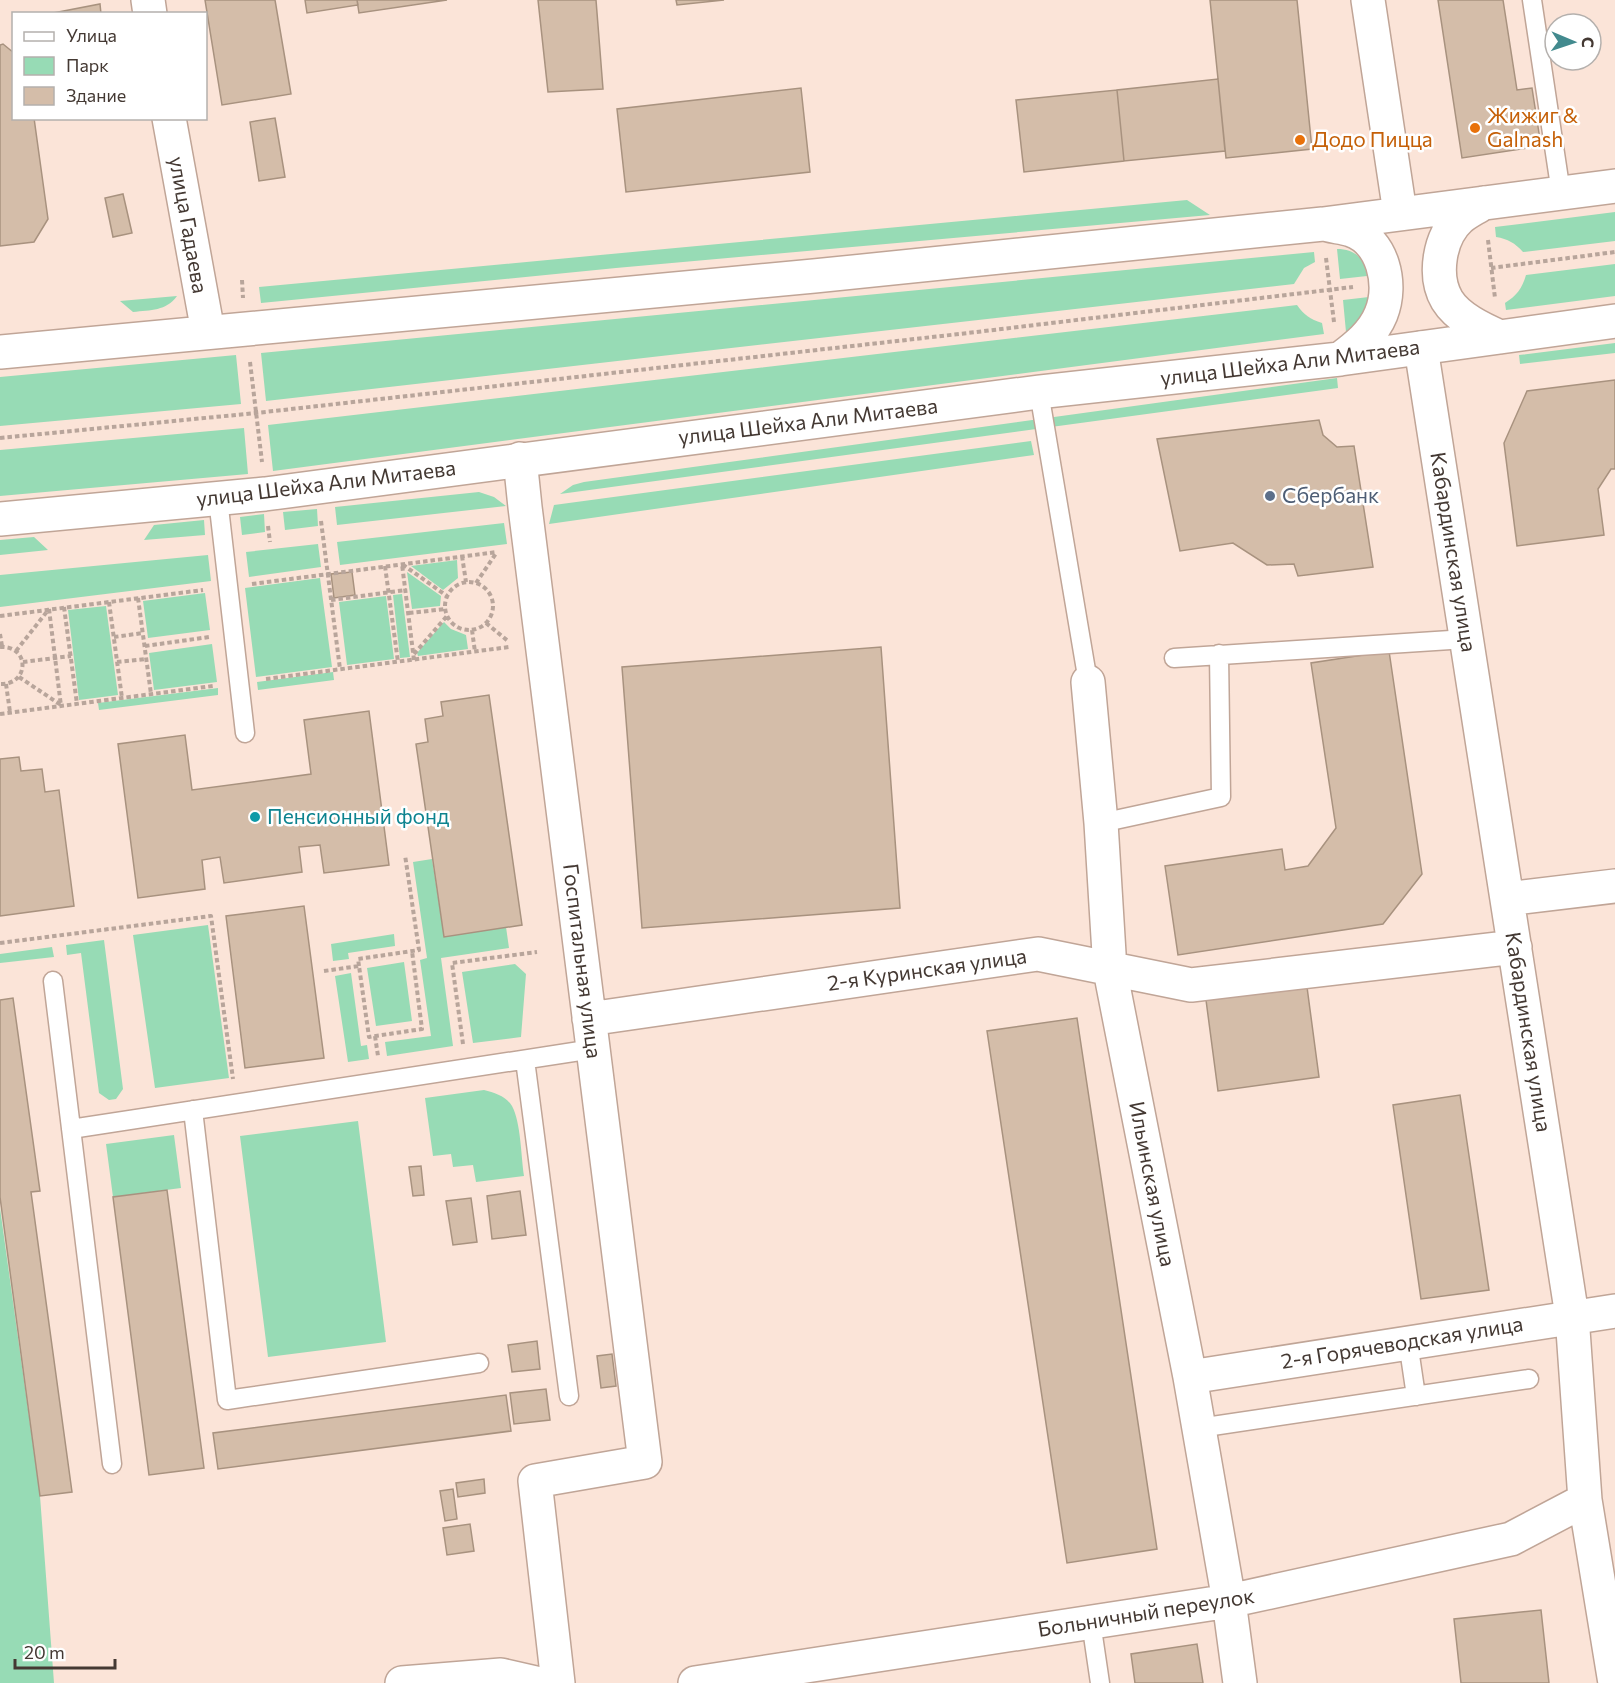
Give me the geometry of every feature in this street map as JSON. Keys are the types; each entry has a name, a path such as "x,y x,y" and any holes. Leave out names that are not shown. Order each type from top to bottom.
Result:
{"street":[{"path":"1368,0 1400,213"},
{"name":"улица Гадаева","path":"169,120 208,332"},
{"path":"0,352 813,276 1323,224 1615,186"},
{"path":"1483,203 1459,219 1445,238 1440,264 1442,282 1448,301 1458,312 1475,325 1500,337"},
{"path":"1323,224 1352,230 1373,245 1383,263 1385,290 1382,313 1370,333 1340,358"},
{"name":"улица Шейха Али Митаева","path":"0,519 265,494 1039,392 1340,358 1615,321"},
{"name":"Кабардинская улица","path":"1421,348 1572,1316 1585,1500 1615,1683"},
{"name":"Госпитальная улица","path":"520,459 645,1462 535,1481 558,1683"},
{"name":"Ильинская улица","path":"1088,682 1101,823 1110,970 1190,1377 1229,1601 1240,1683"},
{"path":"1507,898 1615,886"},
{"name":"2-я Куринская улица","path":"591,1034 1038,954 1110,970 1191,984 1515,947"},
{"name":"2-я Горячеводская улица","path":"1190,1377 1615,1311"},
{"name":"Больничный переулок","path":"695,1683 813,1674 1091,1622 1229,1601 1510,1539 1585,1500"},
{"path":"402,1683 501,1675 536,1683"}],"lane":[{"path":"1532,0 1562,193"},
{"path":"1039,392 1088,682"},
{"path":"218,499 245,733"},
{"path":"1174,658 1466,639"},
{"path":"1101,823 1221,797 1219,654"},
{"path":"53,981 111,1464"},
{"path":"71,1129 525,1059 591,1034"},
{"path":"525,1059 569,1396"},
{"path":"193,1110 227,1400 479,1363"},
{"path":"1408,1342 1416,1396"},
{"path":"1199,1428 1529,1379"},
{"path":"1091,1622 1100,1683"}],"path":[{"path":"1483,203 1500,337"},
{"path":"1323,224 1329,290 1340,358"},
{"path":"1491,268 1615,252"},
{"path":"242,280 270,542"},
{"path":"0,438 256,413 1358,286"},
{"path":"316,487 340,669"},
{"path":"0,616 497,551"},
{"path":"497,551 498,561"},
{"path":"476,583 497,551"},
{"path":"462,556 466,582"},
{"path":"402,564 414,660"},
{"path":"402,564 447,597"},
{"path":"385,566 398,662"},
{"path":"466,582 484,587 493,603 486,623 472,630 462,629 453,624 447,616 446,609 447,597 452,589 466,582"},
{"path":"331,600 406,590"},
{"path":"138,598 151,694"},
{"path":"493,603 504,601"},
{"path":"109,602 122,698"},
{"path":"64,608 77,704"},
{"path":"16,651 49,609"},
{"path":"49,609 61,706"},
{"path":"409,613 446,609"},
{"path":"414,654 447,616"},
{"path":"486,623 508,641"},
{"path":"472,630 475,652"},
{"path":"0,714 509,647 507,631"},
{"path":"114,637 143,633"},
{"path":"0,634 1,647 9,647 16,651 23,662 19,677 13,682 0,684"},
{"path":"145,646 234,634"},
{"path":"23,662 71,656"},
{"path":"117,662 146,659"},
{"path":"19,677 61,706"},
{"path":"6,684 10,712"},
{"path":"405,855 418,950 358,959 369,1037 423,1029 412,951"},
{"path":"0,943 211,916 236,1104"},
{"path":"466,1068 452,963 537,952"},
{"path":"324,970 359,966"}],"green space":[{"path":"1187,200 1210,215 616,268 261,303 259,287"},
{"path":"1615,212 1615,241 1523,252 1511,242 1496,237 1495,227"},
{"path":"1337,249 1349,251 1358,256 1364,264 1367,276 1340,279"},
{"path":"1314,252 1315,262 1304,268 1294,284 266,401 261,353"},
{"path":"1615,264 1615,296 1506,310 1505,303 1518,292 1526,275"},
{"path":"177,296 163,307 133,312 120,301"},
{"path":"1369,297 1368,308 1363,318 1346,332 1343,300"},
{"path":"1297,305 1308,316 1322,323 1324,334 273,471 268,425"},
{"path":"1615,343 1615,353 1520,364 1519,355"},
{"path":"236,355 241,404 0,426 0,377"},
{"path":"1337,378 1338,388 560,494 573,485 584,482"},
{"path":"244,428 248,474 0,496 0,450"},
{"path":"1031,441 1034,455 549,524 554,505"},
{"path":"479,492 494,497 506,506 337,525 335,507"},
{"path":"317,509 318,526 285,530 283,512"},
{"path":"264,514 265,532 242,535 240,517"},
{"path":"204,520 205,535 144,540 154,525"},
{"path":"504,523 507,544 340,565 337,542"},
{"path":"34,537 48,550 0,555 0,540"},
{"path":"318,544 321,567 249,577 246,552"},
{"path":"208,555 211,581 0,607 0,575"},
{"path":"457,560 458,578 443,590 411,566"},
{"path":"407,572 441,596 440,606 412,609"},
{"path":"320,578 332,667 256,677 245,588"},
{"path":"205,593 210,630 148,638 143,601"},
{"path":"402,594 410,657 400,658 393,595"},
{"path":"386,596 394,659 347,665 339,602"},
{"path":"106,606 118,695 79,700 68,610"},
{"path":"444,622 451,629 466,635 468,649 418,656 417,653"},
{"path":"212,644 217,682 154,690 149,653"},
{"path":"333,672 334,680 258,690 257,682"},
{"path":"218,688 218,695 99,710 98,703"},
{"path":"432,859 444,936 506,927 509,948 441,958 453,1046 387,1056 385,1042 431,1036 420,960 427,958 413,862"},
{"path":"208,925 229,1078 155,1088 133,935"},
{"path":"394,934 395,946 348,953 349,959 333,961 331,944"},
{"path":"104,940 123,1089 116,1099 109,1100 99,1093 81,953 67,955 66,945"},
{"path":"52,947 54,957 0,963 0,954"},
{"path":"404,962 412,1021 376,1026 367,968"},
{"path":"515,964 526,974 521,1037 473,1043 462,972"},
{"path":"351,973 361,1046 367,1045 369,1059 348,1062 335,976"},
{"path":"484,1090 503,1097 512,1106 519,1130 524,1176 476,1182 473,1165 453,1167 451,1154 433,1156 425,1098"},
{"path":"358,1121 386,1342 268,1357 240,1136"},
{"path":"174,1135 181,1188 113,1197 106,1144"},
{"path":"0,1208 40,1496 54,1683 0,1683"}],"building":[{"path":"205,0 275,0 291,94 222,105"},
{"path":"305,0 357,0 358,5 307,13"},
{"path":"357,0 447,0 359,13"},
{"path":"538,0 596,0 603,89 548,92"},
{"path":"676,0 724,0 677,5"},
{"path":"1210,0 1297,0 1312,149 1226,158"},
{"path":"1438,0 1503,0 1517,90 1532,88 1541,146 1462,158"},
{"path":"100,4 101,12 58,12"},
{"path":"3,44 12,51 12,120 34,120 48,219 34,242 0,246 0,45"},
{"path":"1218,79 1225,151 1124,161 1117,90"},
{"path":"801,88 810,172 626,192 617,109"},
{"path":"1117,90 1124,161 1024,172 1016,100"},
{"path":"275,118 285,177 259,181 250,122"},
{"path":"123,194 132,233 113,237 105,198"},
{"path":"1615,380 1615,469 1611,469 1598,489 1604,535 1517,546 1504,443 1527,391"},
{"path":"1319,420 1323,435 1337,447 1354,446 1373,567 1298,576 1294,564 1267,565 1233,543 1180,551 1157,439"},
{"path":"352,572 355,595 334,598 331,574"},
{"path":"881,647 900,908 642,928 622,667"},
{"path":"1389,651 1422,874 1383,924 1178,955 1165,866 1282,849 1285,870 1308,866 1336,828 1311,663"},
{"path":"489,695 522,925 444,937 416,744 428,742 425,719 443,716 441,702"},
{"name":"Пенсионный фонд","path":"369,711 389,865 324,873 320,845 299,847 302,872 224,883 220,857 202,860 205,889 138,898 118,744 185,735 192,790 311,774 304,720"},
{"path":"19,757 21,771 42,769 45,792 59,790 74,906 0,916 0,759"},
{"path":"304,906 324,1058 245,1068 226,916"},
{"path":"1307,987 1319,1077 1218,1091 1206,1000"},
{"path":"13,998 40,1191 31,1192 72,1492 40,1496 0,1197 0,1000"},
{"path":"1077,1018 1157,1549 1067,1563 987,1031"},
{"path":"1460,1095 1489,1290 1421,1299 1393,1105"},
{"path":"421,1166 424,1195 413,1196 409,1167"},
{"path":"167,1190 204,1468 149,1475 113,1197"},
{"path":"520,1191 526,1235 492,1239 487,1196"},
{"path":"471,1198 477,1242 453,1245 446,1201"},
{"path":"537,1341 540,1369 512,1372 508,1345"},
{"path":"612,1354 616,1386 601,1388 597,1356"},
{"path":"546,1389 550,1420 514,1424 510,1393"},
{"path":"506,1395 511,1431 218,1469 213,1433"},
{"path":"484,1479 485,1493 458,1497 456,1483"},
{"path":"453,1489 457,1519 445,1521 440,1491"},
{"path":"470,1524 474,1551 447,1555 443,1528"},
{"path":"1541,1610 1549,1683 1461,1683 1454,1619"},
{"path":"1197,1644 1203,1683 1135,1683 1131,1654"}],"place":[{"name":"Жижиг & Galnash","path":"1475,128"},
{"name":"Додо Пицца","path":"1300,140"},
{"name":"Сбербанк","path":"1270,496"},
{"name":"Пенсионный фонд","path":"255,817"}]}
